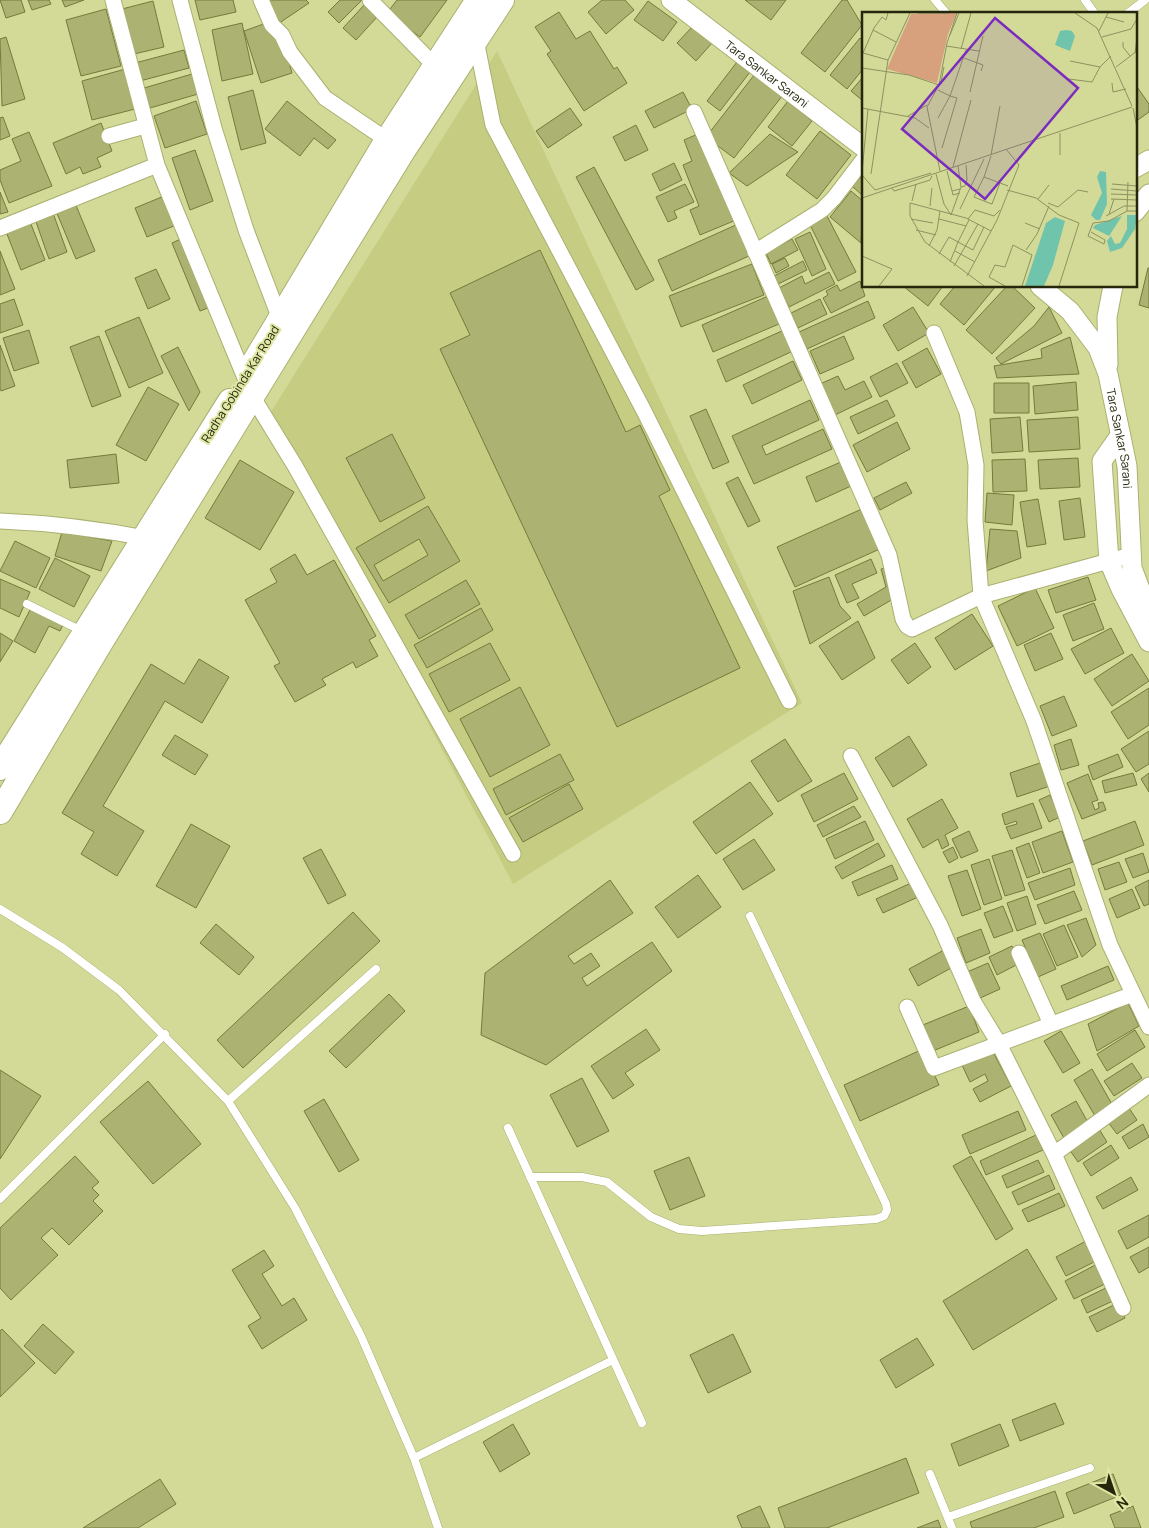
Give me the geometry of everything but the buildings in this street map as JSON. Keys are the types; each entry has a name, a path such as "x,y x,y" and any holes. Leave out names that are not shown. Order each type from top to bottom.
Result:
{"main road":[{"path":"468,34 478,0"},
{"path":"0,812 101,642 154,540 248,387 403,151 442,74 468,34 502,0"},
{"name":"Radha Gobinda Kar Road","path":"248,387 280,319 387,140 442,74"},
{"path":"0,768 84,632 154,540"}],"street":[{"path":"113,0 145,126 157,165 248,387 300,474 513,854"},
{"path":"180,0 214,128 246,230 280,319"},
{"path":"261,0 272,26 282,35 290,52 325,98 387,140"},
{"path":"370,0 442,74"},
{"name":"Tara Sankar Sarani","path":"671,0 862,146"},
{"path":"468,34 493,124 643,409 789,701"},
{"path":"694,112 889,556 903,619 907,626 912,629 981,596 1131,555"},
{"path":"109,136 145,126"},
{"path":"1136,167 1149,160"},
{"path":"755,252 822,210 834,198 862,161"},
{"path":"0,228 157,165"},
{"path":"1136,211 1149,194"},
{"name":"Tara Sankar Sarani","path":"1042,288 1070,311 1098,348 1108,374 1119,438 1127,466 1132,568 1148,608"},
{"path":"1108,374 1107,317 1113,288"},
{"path":"934,333 967,412 975,456 975,520 981,596 1034,721 1110,945 1149,1027"},
{"path":"1119,438 1102,461 1109,561 1120,589 1149,642"},
{"path":"0,521 52,523 102,529 154,540"},
{"path":"851,756 940,924 973,1001 998,1042 1054,1154 1123,1308"},
{"path":"1019,953 1051,1024"},
{"path":"907,1007 934,1068 998,1042 1133,994"},
{"path":"1054,1154 1149,1085"}],"lane":[{"path":"935,0 945,12"},
{"path":"1085,0 1094,12"},
{"path":"1130,12 1145,0"},
{"path":"27,604 84,632"},
{"path":"0,909 63,948 119,990 165,1034 228,1101 294,1208 361,1336 414,1458 438,1528"},
{"path":"530,1177 582,1177 607,1182 620,1190 651,1218 678,1229 702,1231 876,1219 884,1216 887,1210 886,1204 750,916"},
{"path":"228,1101 376,969"},
{"path":"0,1199 165,1034"},
{"path":"508,1128 642,1423"},
{"path":"414,1458 613,1360"},
{"path":"948,1517 1090,1468"},
{"path":"930,1474 952,1528"}],"shaded area":[{"path":"497,51 802,703 513,884 267,418"}]}
